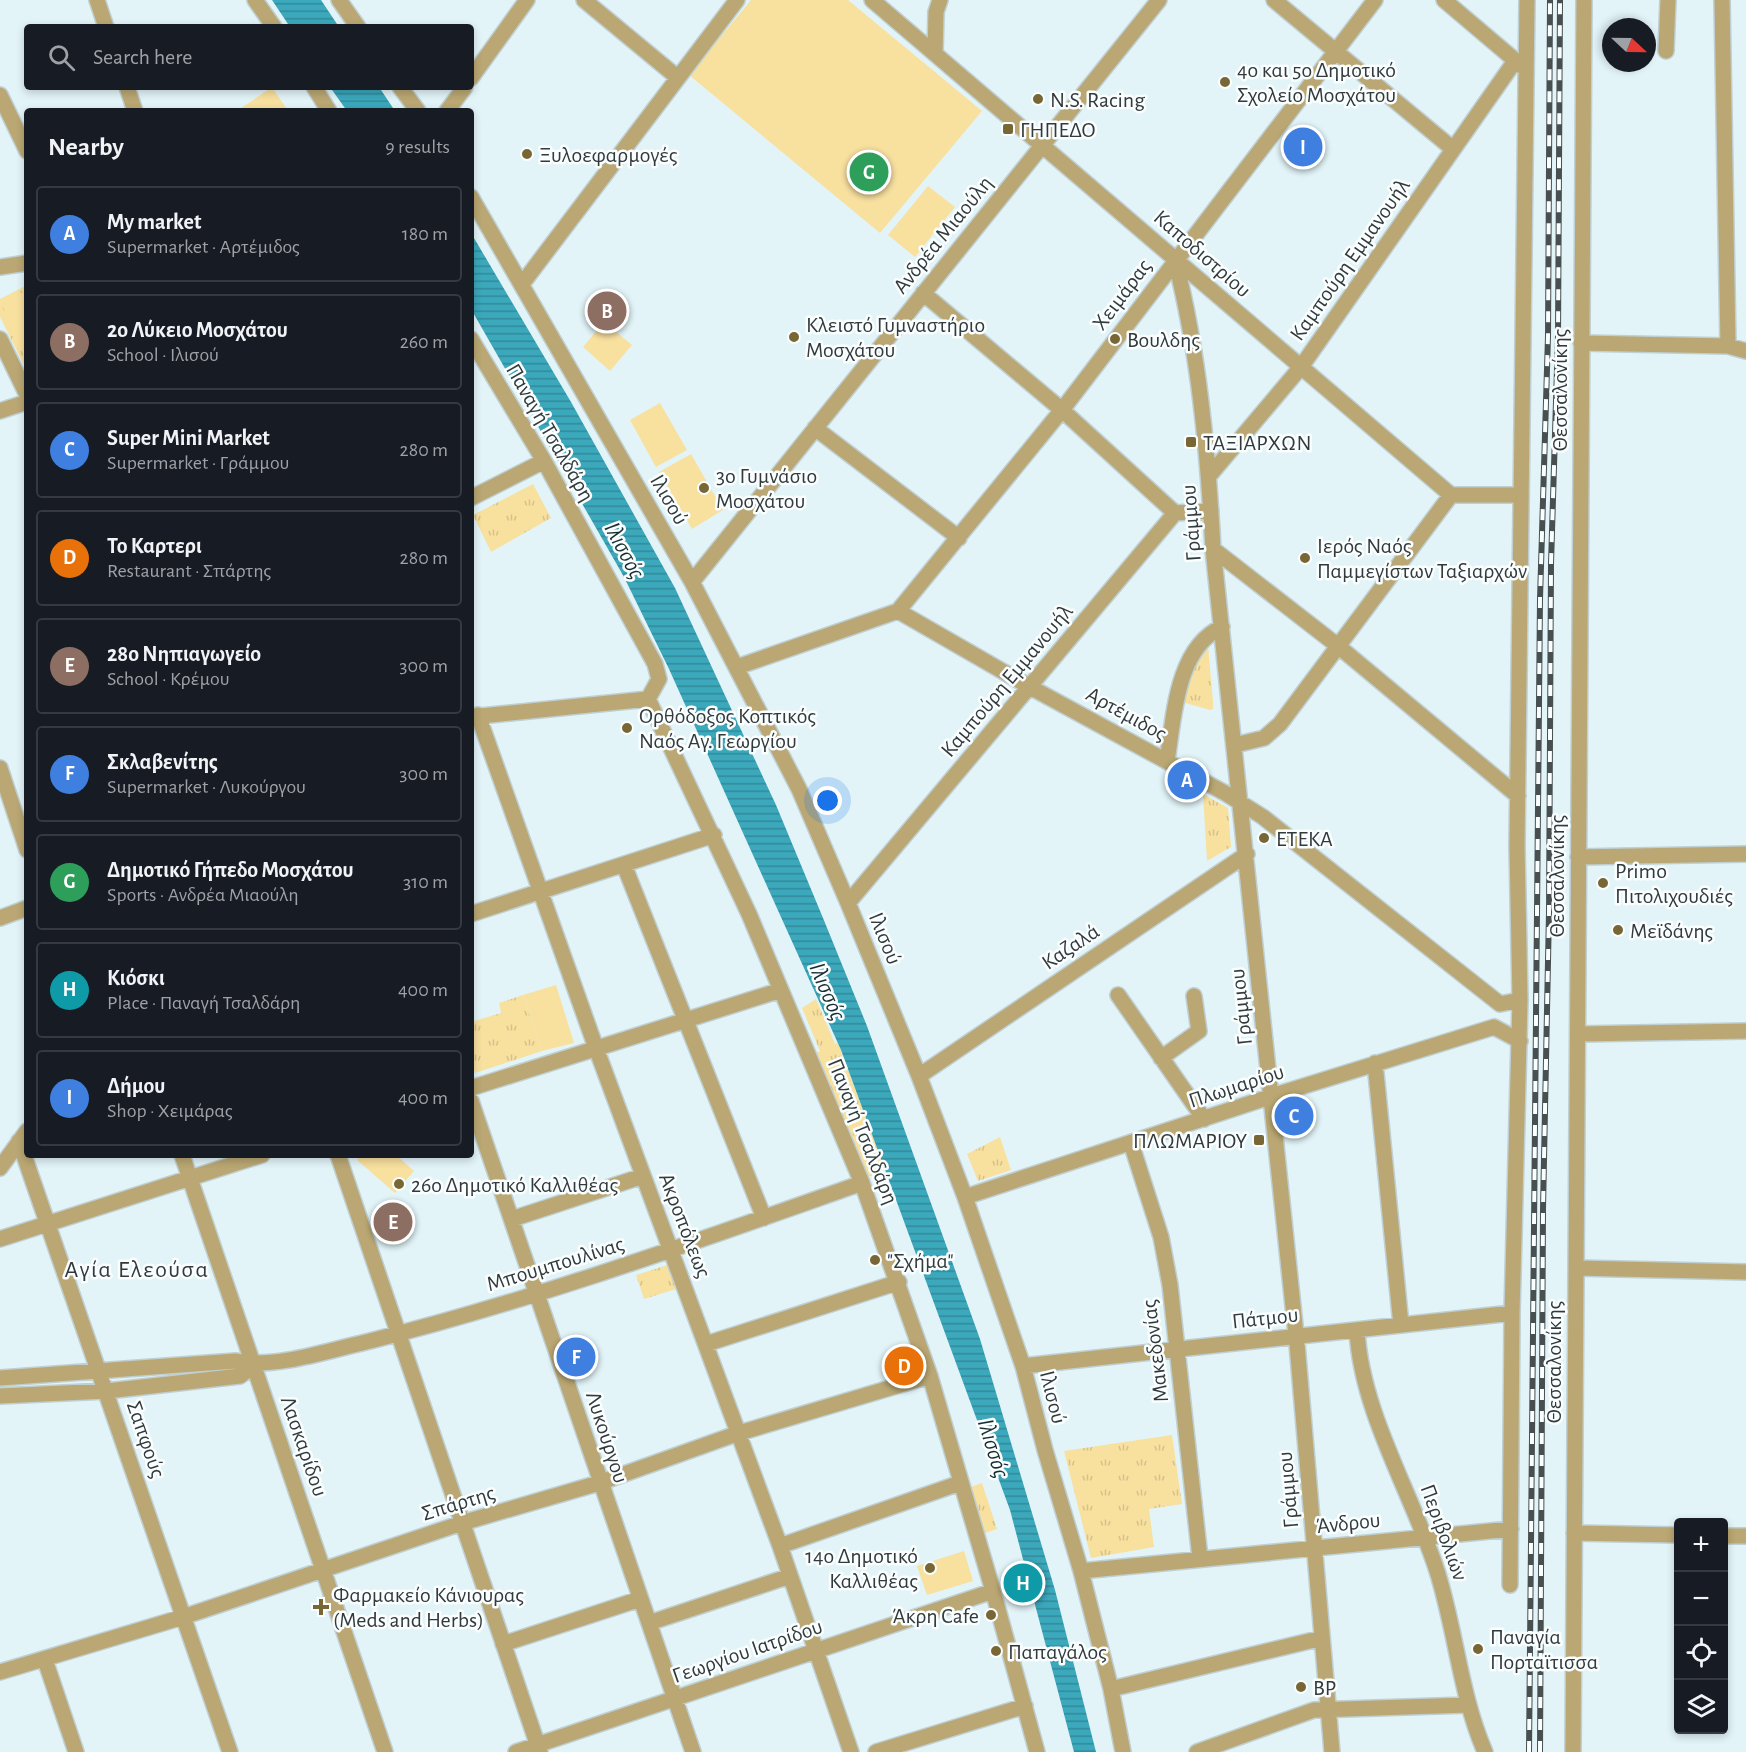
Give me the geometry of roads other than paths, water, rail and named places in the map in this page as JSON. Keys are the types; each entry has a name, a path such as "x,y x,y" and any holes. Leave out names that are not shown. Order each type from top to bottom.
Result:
{"street":[{"path":"83,0 99,4 105,24"},
{"path":"255,0 272,24"},
{"path":"339,0 356,24"},
{"path":"474,74 527,0"},
{"path":"584,0 677,77"},
{"path":"522,284 737,0"},
{"name":"Καποδιστρίου","path":"872,0 1451,495"},
{"path":"935,54 936,12 940,0"},
{"name":"Ανδρέα Μιαούλη","path":"692,582 1159,0"},
{"path":"1274,0 1453,148"},
{"name":"Χειμάρας","path":"898,610 1062,410 1375,0"},
{"path":"1444,0 1520,65"},
{"name":"Θεσσαλονίκης","path":"1510,1585 1512,1313 1520,1041 1518,796 1521,495 1520,65 1527,0"},
{"name":"Θεσσαλονίκης","path":"1573,1752 1584,0"},
{"path":"1666,51 1668,0"},
{"path":"1722,0 1728,346"},
{"name":"Καμπούρη Εμμανουήλ","path":"1209,476 1301,367 1453,148 1520,65"},
{"path":"128,90 134,108"},
{"path":"316,90 327,108"},
{"path":"402,90 415,108"},
{"path":"449,108 463,90"},
{"path":"0,95 24,145"},
{"name":"Ιλισού","path":"474,202 692,582 737,666 799,789 848,903 919,1076 965,1197 1023,1366 1081,1571 1111,1689 1123,1752"},
{"name":"Γράμμου","path":"1175,260 1184,292 1209,476 1213,549 1242,803 1296,1336 1332,1752"},
{"path":"0,267 24,263"},
{"path":"924,293 1062,410 1175,513 1211,511"},
{"path":"0,339 24,389"},
{"path":"1581,343 1728,346 1746,351"},
{"name":"Παναγή Τσαλδάρη","path":"474,344 544,461 655,664 659,679 648,699 714,835 781,990 862,1183 899,1282 930,1376 993,1591 1036,1752"},
{"path":"0,411 24,403"},
{"path":"815,428 959,538"},
{"path":"474,496 544,461"},
{"path":"1235,745 1256,742 1273,732 1451,495 1521,495"},
{"name":"Καμπούρη Εμμανουήλ","path":"848,903 1175,513"},
{"path":"1213,549 1338,646 1518,796"},
{"path":"737,666 898,610"},
{"name":"Αρτέμιδος","path":"898,610 1030,687 1242,803 1282,829 1500,1004 1520,1000"},
{"path":"1167,761 1178,690 1202,639 1222,627"},
{"path":"475,716 648,699"},
{"name":"Ακροπόλεως","path":"475,716 542,890 596,1048 672,1250 736,1434 780,1546 851,1752"},
{"path":"0,768 24,841"},
{"path":"474,913 714,835"},
{"name":"Καζαλά","path":"919,1076 1247,854"},
{"path":"1578,857 1746,854"},
{"path":"624,865 764,1218"},
{"path":"0,918 24,909"},
{"path":"474,1087 781,990"},
{"path":"1118,995 1204,1119"},
{"path":"1161,1058 1199,1031 1194,996"},
{"name":"Πλωμαρίου","path":"965,1197 1272,1096 1494,1027 1520,1041"},
{"path":"1579,1034 1746,1031"},
{"path":"1375,1063 1401,1325"},
{"name":"Λυκούργου","path":"474,1110 599,1483 693,1752"},
{"path":"0,1168 23,1136"},
{"name":"Μακεδονίας","path":"1131,1143 1161,1237 1177,1349 1200,1558"},
{"name":"Σαπφούς","path":"30,1158 49,1223 230,1752"},
{"name":"Λασκαρίδου","path":"183,1158 386,1752"},
{"path":"0,1239 253,1158"},
{"path":"339,1158 538,1748"},
{"path":"512,1219 643,1176"},
{"name":"Μπουμπουλίνας","path":"0,1378 236,1361 254,1365 318,1353 397,1334 536,1293 672,1250 862,1183"},
{"path":"1576,1268 1746,1272"},
{"path":"706,1344 899,1282"},
{"name":"Πάτμου","path":"1023,1366 1512,1313"},
{"name":"Περιβολιών","path":"1357,1330 1369,1396 1426,1538 1442,1589 1468,1706 1485,1752"},
{"name":"Μπουμπουλίνας","path":"0,1396 107,1391 240,1376 254,1365"},
{"name":"Σπάρτης","path":"0,1672 183,1617 462,1523 599,1483 736,1434 930,1376"},
{"path":"780,1546 960,1483"},
{"name":"Άνδρου","path":"1081,1571 1511,1529"},
{"path":"1574,1533 1674,1535"},
{"path":"1728,1536 1746,1536"},
{"path":"649,1623 790,1576"},
{"name":"Γεωργίου Ιατρίδου","path":"516,1752 538,1748 675,1698 993,1591"},
{"path":"503,1644 640,1599"},
{"path":"1111,1689 1322,1638"},
{"path":"45,1660 76,1752"},
{"path":"876,1752 1025,1706"},
{"path":"1197,1752 1314,1710 1468,1706"}],"water":[{"path":"272,0 321,0 337,24 288,24"},
{"path":"332,90 381,90 393,108 345,108"},
{"name":"Ιλισσός","path":"474,238 571,402 675,588 776,805 823,918 867,1026 980,1339 1055,1590 1096,1752 1074,1752 1010,1510 841,1050 669,669 624,577 474,314"}],"railway":[{"path":"1529,1752 1540,599 1548,336 1550,0"},
{"path":"1540,1752 1543,1209 1549,912 1551,564 1558,336 1560,0"}],"place":[{"name":"4ο και 5ο Δημοτικό Σχολείο Μοσχάτου","path":"1225,82"},
{"name":"N.S. Racing","path":"1038,99"},
{"name":"ΓΗΠΕΔΟ","path":"1008,129"},
{"name":"Δήμου","path":"1303,147"},
{"name":"Ξυλοεφαρμογές","path":"527,154"},
{"name":"Δημοτικό Γήπεδο Μοσχάτου","path":"869,172"},
{"name":"2ο Λύκειο Μοσχάτου","path":"607,311"},
{"name":"Κλειστό Γυμναστήριο Μοσχάτου","path":"794,337"},
{"name":"Βουλδης","path":"1115,339"},
{"name":"ΤΑΞΙΑΡΧΩΝ","path":"1191,442"},
{"name":"3o Γυμνάσιο Μοσχάτου","path":"704,488"},
{"name":"Ιερός Ναός Παμμεγίστων Ταξιαρχών","path":"1305,558"},
{"name":"Ορθόδοξος Κοπτικός Ναός Αγ. Γεωργίου","path":"627,728"},
{"name":"My market","path":"1187,780"},
{"name":"ΕΤΕΚΑ","path":"1264,838"},
{"name":"Primo Πιτολιχουδιές","path":"1603,883"},
{"name":"Μεϊδάνης","path":"1618,930"},
{"name":"Super Mini Market","path":"1294,1116"},
{"name":"ΠΛΩΜΑΡΙΟΥ","path":"1259,1140"},
{"name":"26ο Δημοτικό Καλλιθέας","path":"399,1184"},
{"name":"28ο Νηπιαγωγείο","path":"393,1222"},
{"name":"\"Σχήμα\"","path":"875,1260"},
{"name":"Σκλαβενίτης","path":"576,1357"},
{"name":"Το Καρτερι","path":"904,1366"},
{"name":"14ο Δημοτικό Καλλιθέας","path":"930,1568"},
{"name":"Κιόσκι","path":"1023,1583"},
{"name":"Φαρμακείο Κάνιουρας (Meds and Herbs)","path":"321,1607"},
{"name":"Άκρη Cafe","path":"991,1615"},
{"name":"Παναγία Πορταϊτισσα","path":"1478,1649"},
{"name":"Παπαγάλος","path":"996,1651"},
{"name":"BP","path":"1301,1687"}],"district":[{"name":"Αγία Ελεούσα","path":"137,1269"}]}
